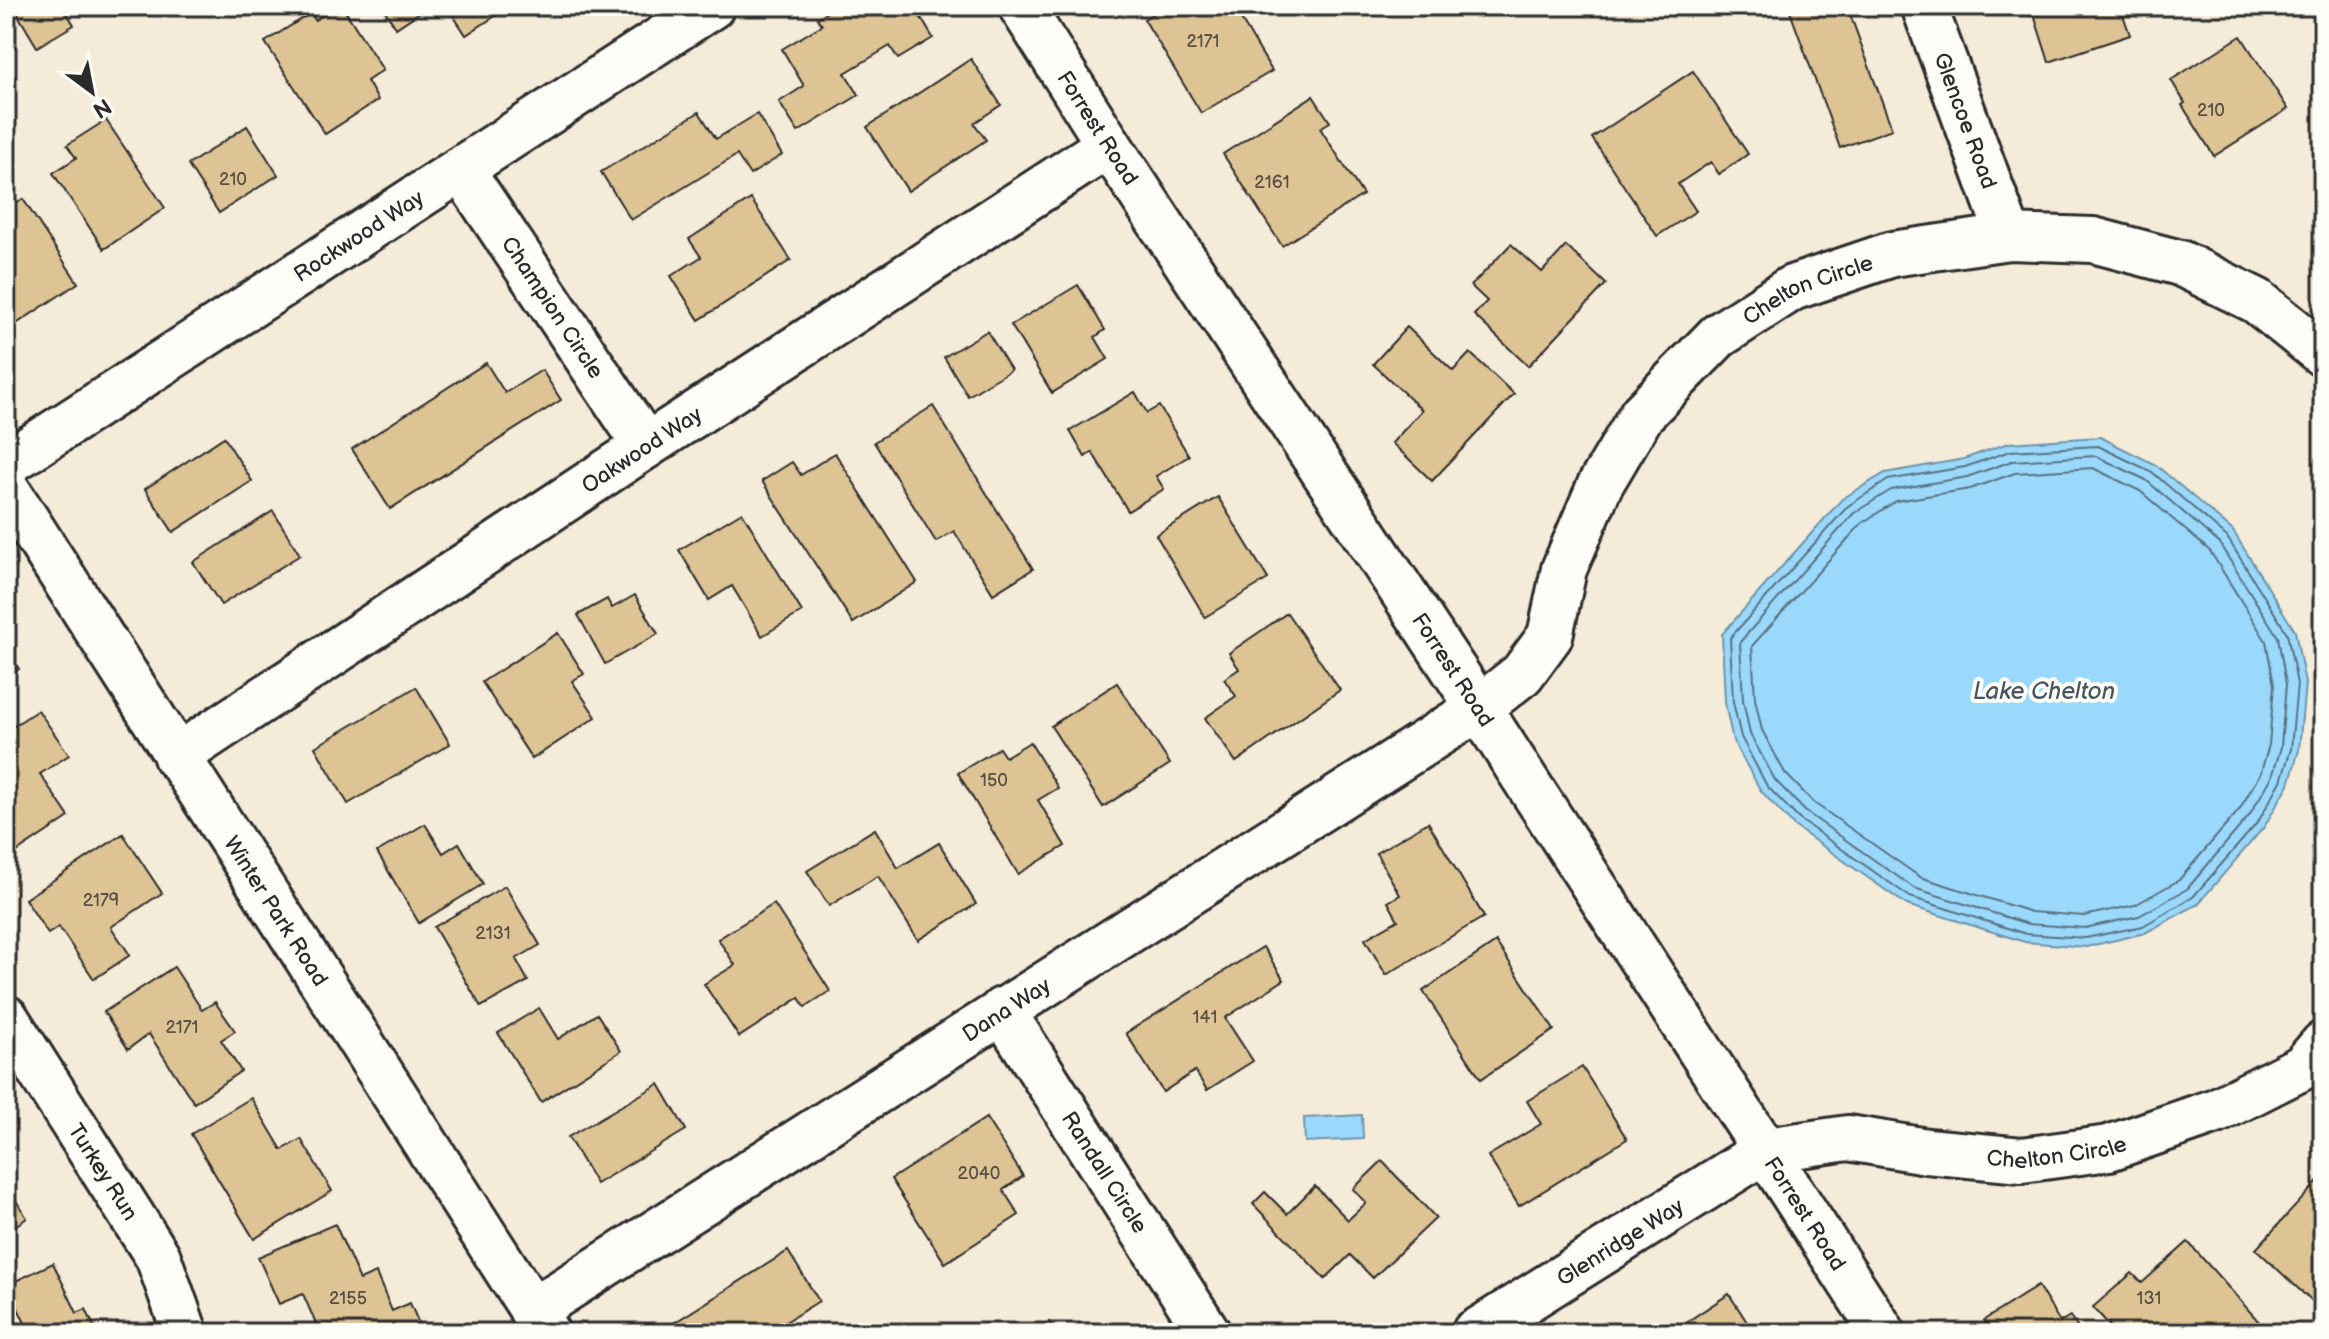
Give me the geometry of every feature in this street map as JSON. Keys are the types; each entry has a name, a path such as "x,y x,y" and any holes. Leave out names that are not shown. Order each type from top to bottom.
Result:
{"street":[{"name":"Rockwood Way","path":"6,464 712,6"},
{"name":"Forrest Road","path":"1021,6 1883,1333"},
{"name":"Glencoe Road","path":"1924,6 2009,237"},
{"name":"Oakwood Way","path":"176,757 1109,145"},
{"name":"Champion Circle","path":"461,169 646,446"},
{"name":"Chelton Circle","path":"1479,708 1522,674 1550,636 1564,569 1600,485 1642,414 1718,336 1792,288 1892,254 2009,237 2093,240 2180,263 2257,301 2323,354"},
{"name":"Winter Park Road","path":"6,488 540,1322"},
{"name":"Dana Way","path":"540,1322 1002,1010 1479,708"},
{"name":"Randall Circle","path":"1002,1010 1208,1333"},
{"name":"Turkey Run","path":"6,1018 158,1257 185,1333"},
{"name":"Chelton Circle","path":"1766,1150 1848,1138 1927,1151 2022,1160 2109,1148 2216,1111 2316,1066"},
{"name":"Glenridge Way","path":"1474,1333 1766,1150"}],"water":[{"name":"Lake Chelton","path":"2100,437 2156,465 2233,531 2295,631 2305,683 2299,750 2289,784 2264,827 2198,904 2145,933 2086,947 2025,942 1907,905 1794,826 1761,791 1733,741 1725,703 1722,634 1842,499 1885,473 1964,459 2008,443"},
{"path":"1362,1115 1363,1139 1305,1142 1304,1118"}],"building":[{"path":"22,6 63,6 74,25 37,47 15,10"},
{"path":"342,6 383,70 367,81 378,100 325,134 265,42 311,13 315,20"},
{"path":"382,6 429,6 396,28"},
{"path":"447,6 500,6 503,11 466,35"},
{"path":"837,6 914,6 933,38 898,59 890,46 845,73 859,95 798,132 779,102 804,86 782,49 822,25 817,18"},
{"path":"1166,6 1233,6 1272,71 1201,113 1144,19"},
{"path":"1788,6 1847,6 1892,129 1840,148"},
{"path":"2026,6 2120,6 2130,35 2049,62 2034,15 2030,16"},
{"path":"2241,36 2288,109 2214,156 2182,105 2185,103 2171,80"},
{"path":"971,59 1001,105 974,123 986,140 908,191 867,127"},
{"path":"1693,71 1748,154 1719,174 1711,162 1678,184 1696,211 1657,236 1592,138"},
{"path":"1313,96 1330,122 1320,128 1363,195 1282,246 1223,154"},
{"path":"699,112 716,139 757,114 782,155 750,175 737,155 631,220 601,172"},
{"path":"106,120 165,208 104,249 53,173 76,158 67,145"},
{"path":"247,126 278,175 219,213 188,165"},
{"path":"2323,182 2323,199 2315,190"},
{"path":"23,199 78,283 10,328 6,322 6,210"},
{"path":"751,199 791,260 699,320 671,276 701,257 689,239"},
{"path":"1511,244 1542,272 1566,246 1606,284 1528,366 1474,315 1487,301 1471,286"},
{"path":"1078,285 1105,330 1095,337 1108,359 1052,393 1011,325"},
{"path":"1407,327 1453,371 1470,353 1514,394 1432,481 1392,443 1422,410 1373,364"},
{"path":"987,331 1011,370 968,396 944,357"},
{"path":"486,363 505,393 542,370 561,400 390,509 352,449"},
{"path":"1135,392 1147,413 1159,406 1189,456 1156,476 1164,489 1128,511 1092,452 1085,457 1070,431"},
{"path":"933,406 1033,569 993,594 954,531 936,542 874,442"},
{"path":"224,437 252,481 173,532 145,489"},
{"path":"835,453 917,582 853,623 762,481 792,462 801,475"},
{"path":"1218,497 1268,579 1205,617 1156,535"},
{"path":"273,511 300,555 221,605 193,562"},
{"path":"742,512 802,612 762,636 732,586 709,600 679,550"},
{"path":"635,595 658,634 605,664 578,615 607,599 612,608"},
{"path":"1287,613 1340,690 1236,762 1205,718 1236,696 1224,679 1239,669 1229,653"},
{"path":"558,633 584,674 572,681 596,717 532,759 482,682"},
{"path":"6,649 19,669 6,678"},
{"path":"1117,683 1170,764 1103,807 1051,726"},
{"path":"416,687 450,744 348,804 315,747"},
{"path":"38,710 69,755 40,774 69,817 12,855 6,846 6,731"},
{"path":"1030,742 1058,788 1038,800 1065,846 1018,874 958,773 999,748 1005,757"},
{"path":"1428,822 1484,917 1386,975 1365,939 1398,920 1388,902 1400,895 1376,853"},
{"path":"425,824 443,853 459,843 483,884 419,923 377,852"},
{"path":"875,829 898,868 939,843 976,904 918,940 878,876 829,906 807,871"},
{"path":"123,834 162,893 111,927 130,955 94,979 59,927 48,934 25,899"},
{"path":"505,886 540,945 516,959 528,981 481,1007 434,927"},
{"path":"774,904 830,991 805,1007 799,998 739,1037 704,984 735,965 718,939"},
{"path":"1496,942 1554,1030 1481,1079 1423,991"},
{"path":"1263,947 1284,980 1225,1018 1253,1061 1207,1090 1195,1071 1163,1092 1126,1033"},
{"path":"174,967 202,1010 215,1002 235,1031 221,1040 241,1071 194,1103 149,1034 128,1049 104,1012"},
{"path":"539,1008 558,1039 597,1014 621,1051 541,1102 498,1033"},
{"path":"1582,1067 1627,1139 1519,1206 1488,1156 1541,1124 1527,1101"},
{"path":"659,1084 686,1130 596,1184 568,1137"},
{"path":"251,1098 282,1150 301,1139 332,1191 254,1239 191,1134"},
{"path":"986,1118 1023,1176 1003,1190 1019,1215 945,1263 891,1179"},
{"path":"1382,1161 1436,1218 1373,1278 1350,1255 1325,1279 1253,1204 1265,1192 1287,1214 1315,1186 1348,1220 1366,1203 1353,1189"},
{"path":"2323,1176 2323,1312 2256,1249"},
{"path":"6,1185 27,1218 6,1232"},
{"path":"335,1224 360,1280 376,1273 392,1311 410,1303 423,1333 320,1333 303,1294 279,1304 258,1257"},
{"path":"2188,1242 2269,1333 2116,1333 2093,1307 2132,1273 2142,1283"},
{"path":"788,1251 819,1301 768,1333 658,1333"},
{"path":"53,1263 77,1313 86,1309 97,1333 6,1333 25,1323 7,1285"},
{"path":"2038,1286 2060,1322 2070,1316 2081,1333 1991,1333 1984,1320"},
{"path":"1729,1294 1754,1333 1670,1333"},
{"path":"1049,1322 1056,1333 1031,1333"}]}
